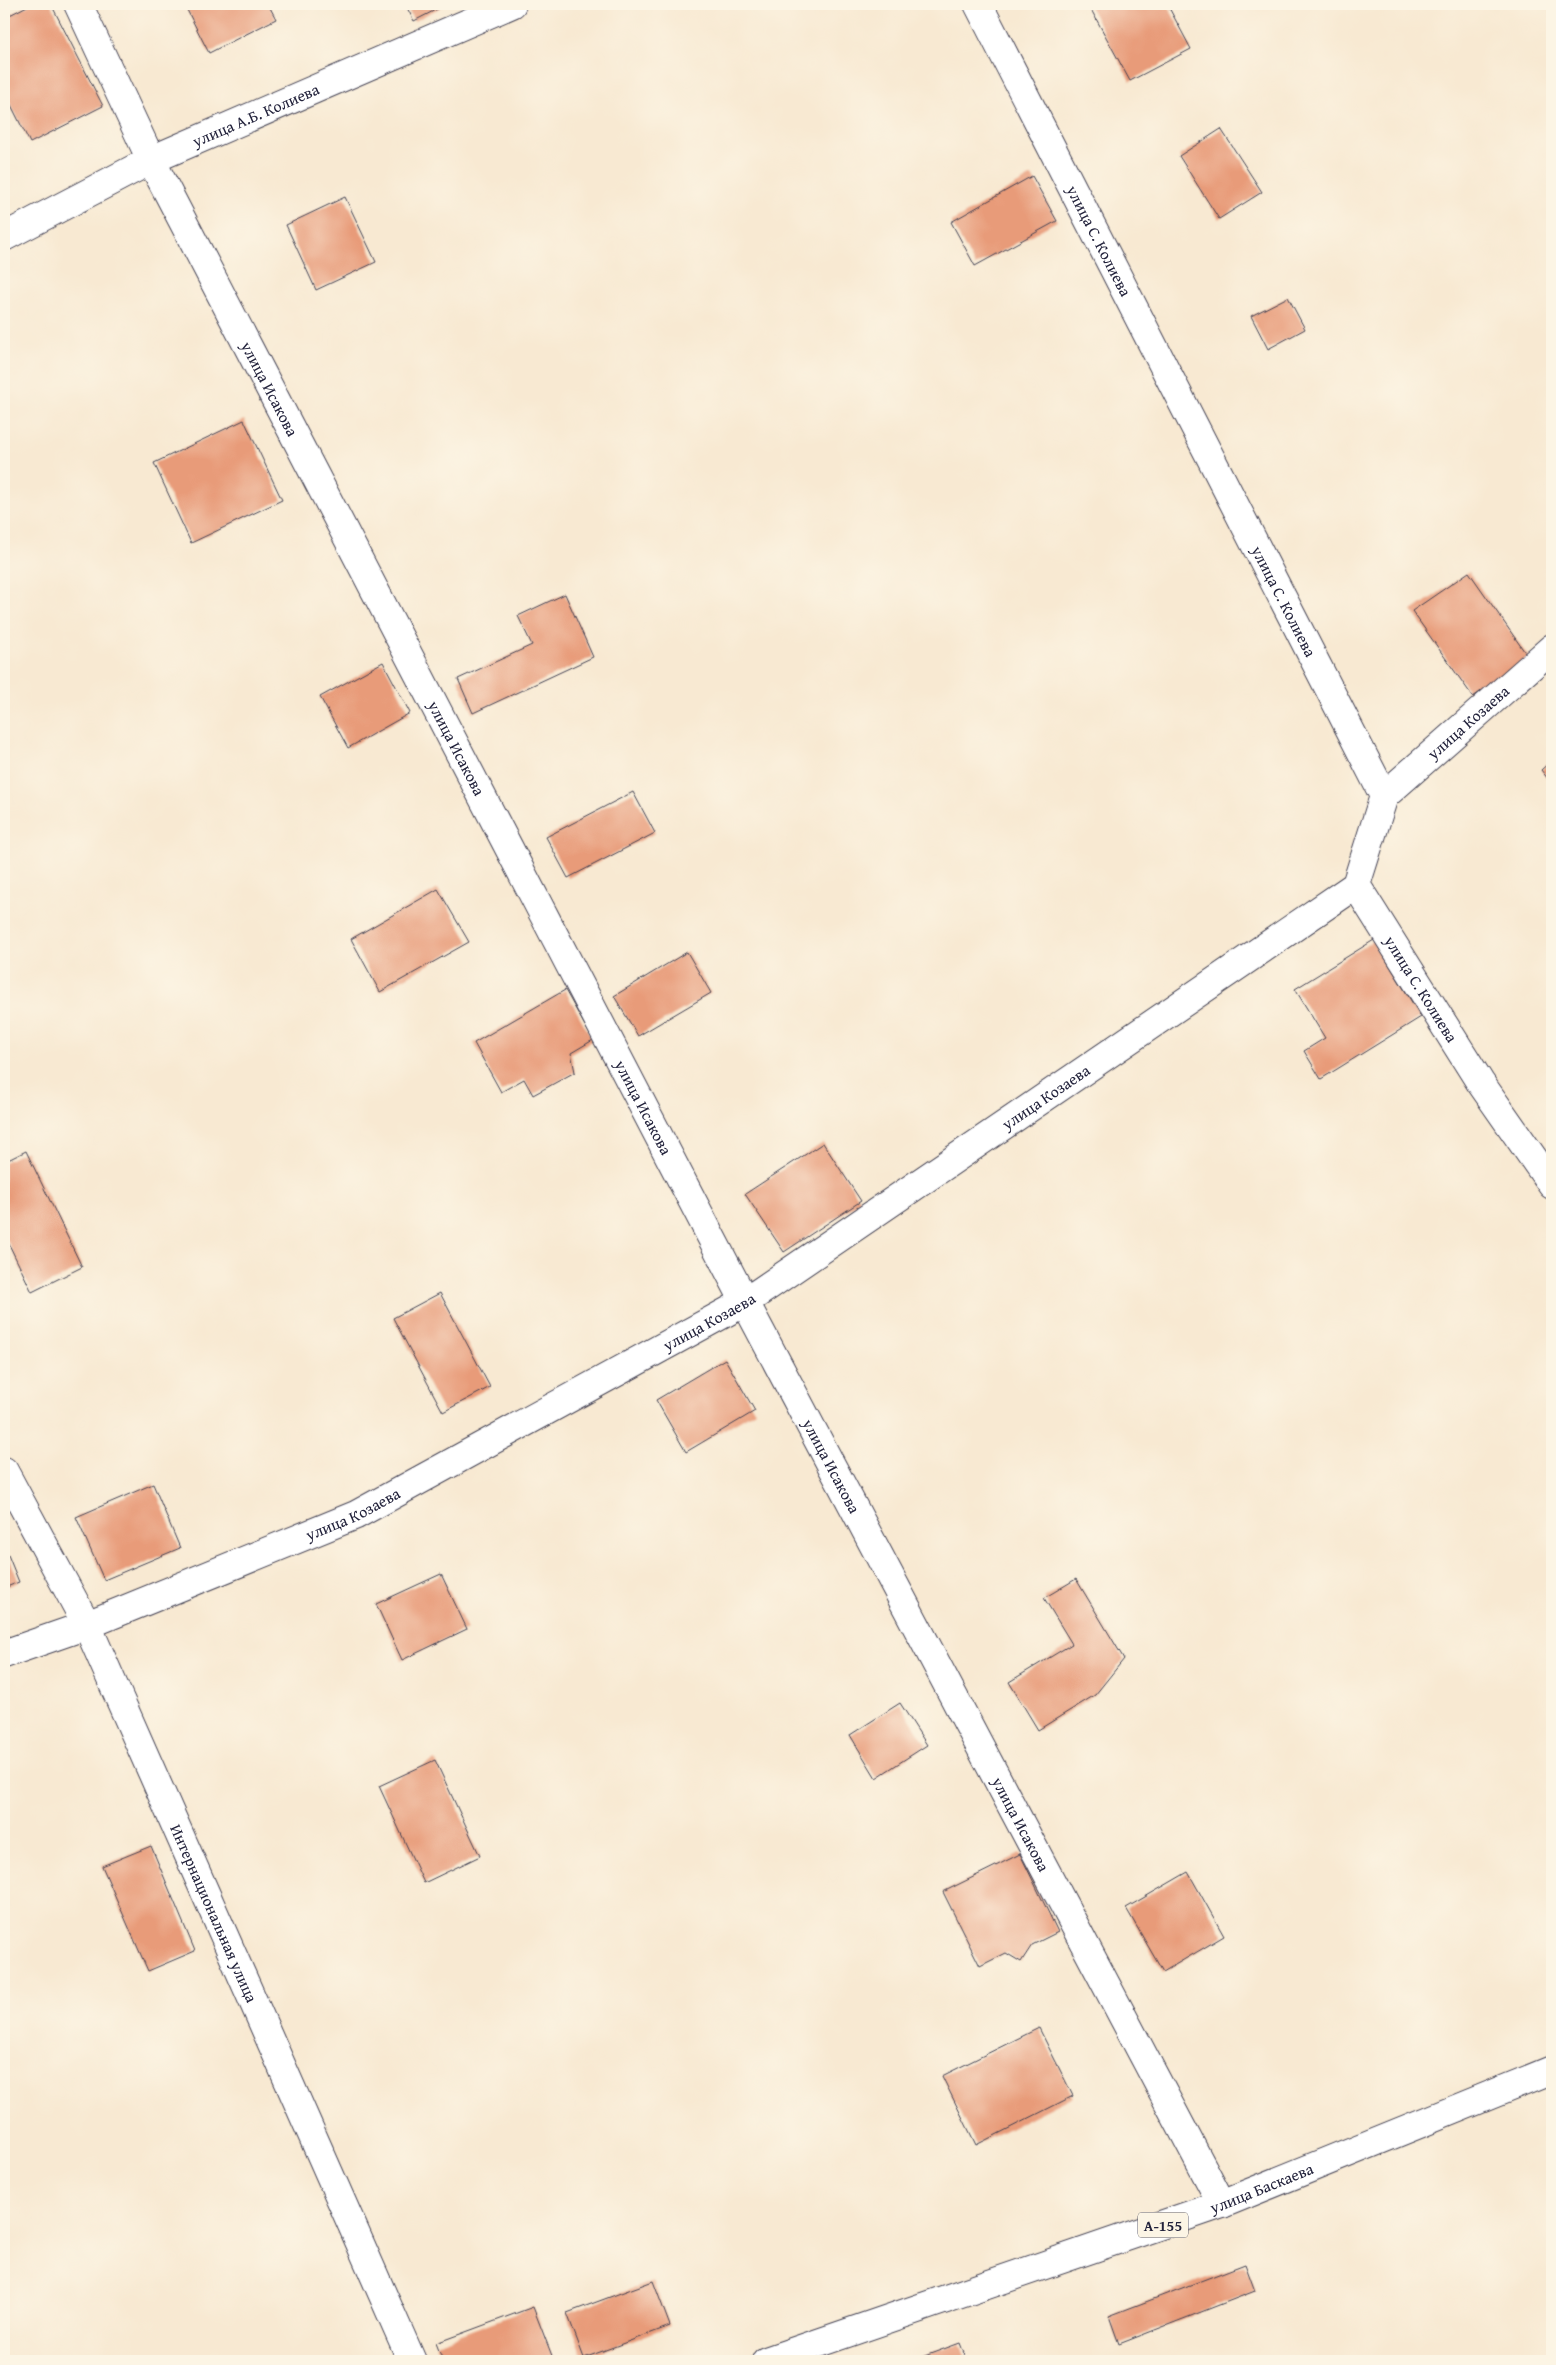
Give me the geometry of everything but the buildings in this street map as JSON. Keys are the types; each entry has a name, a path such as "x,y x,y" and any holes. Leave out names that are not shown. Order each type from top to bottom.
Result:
{"street":[{"name":"улица Исакова","path":"78,4 151,160 745,1302 1222,2204"},
{"name":"улица А.Б. Колиева","path":"4,237 151,160 512,4"},
{"name":"улица С. Колиева","path":"978,4 1384,796"},
{"name":"улица Козаева","path":"1384,796 1552,648"},
{"path":"1356,885 1384,796"},
{"name":"улица С. Колиева","path":"1356,885 1480,1082 1552,1185"},
{"name":"улица Козаева","path":"4,1654 87,1625 356,1515 745,1302 1356,885"},
{"name":"Интернациональная улица","path":"4,1471 87,1625 412,2361"},
{"name":"улица Баскаева","path":"766,2361 1222,2204 1552,2070"}]}
